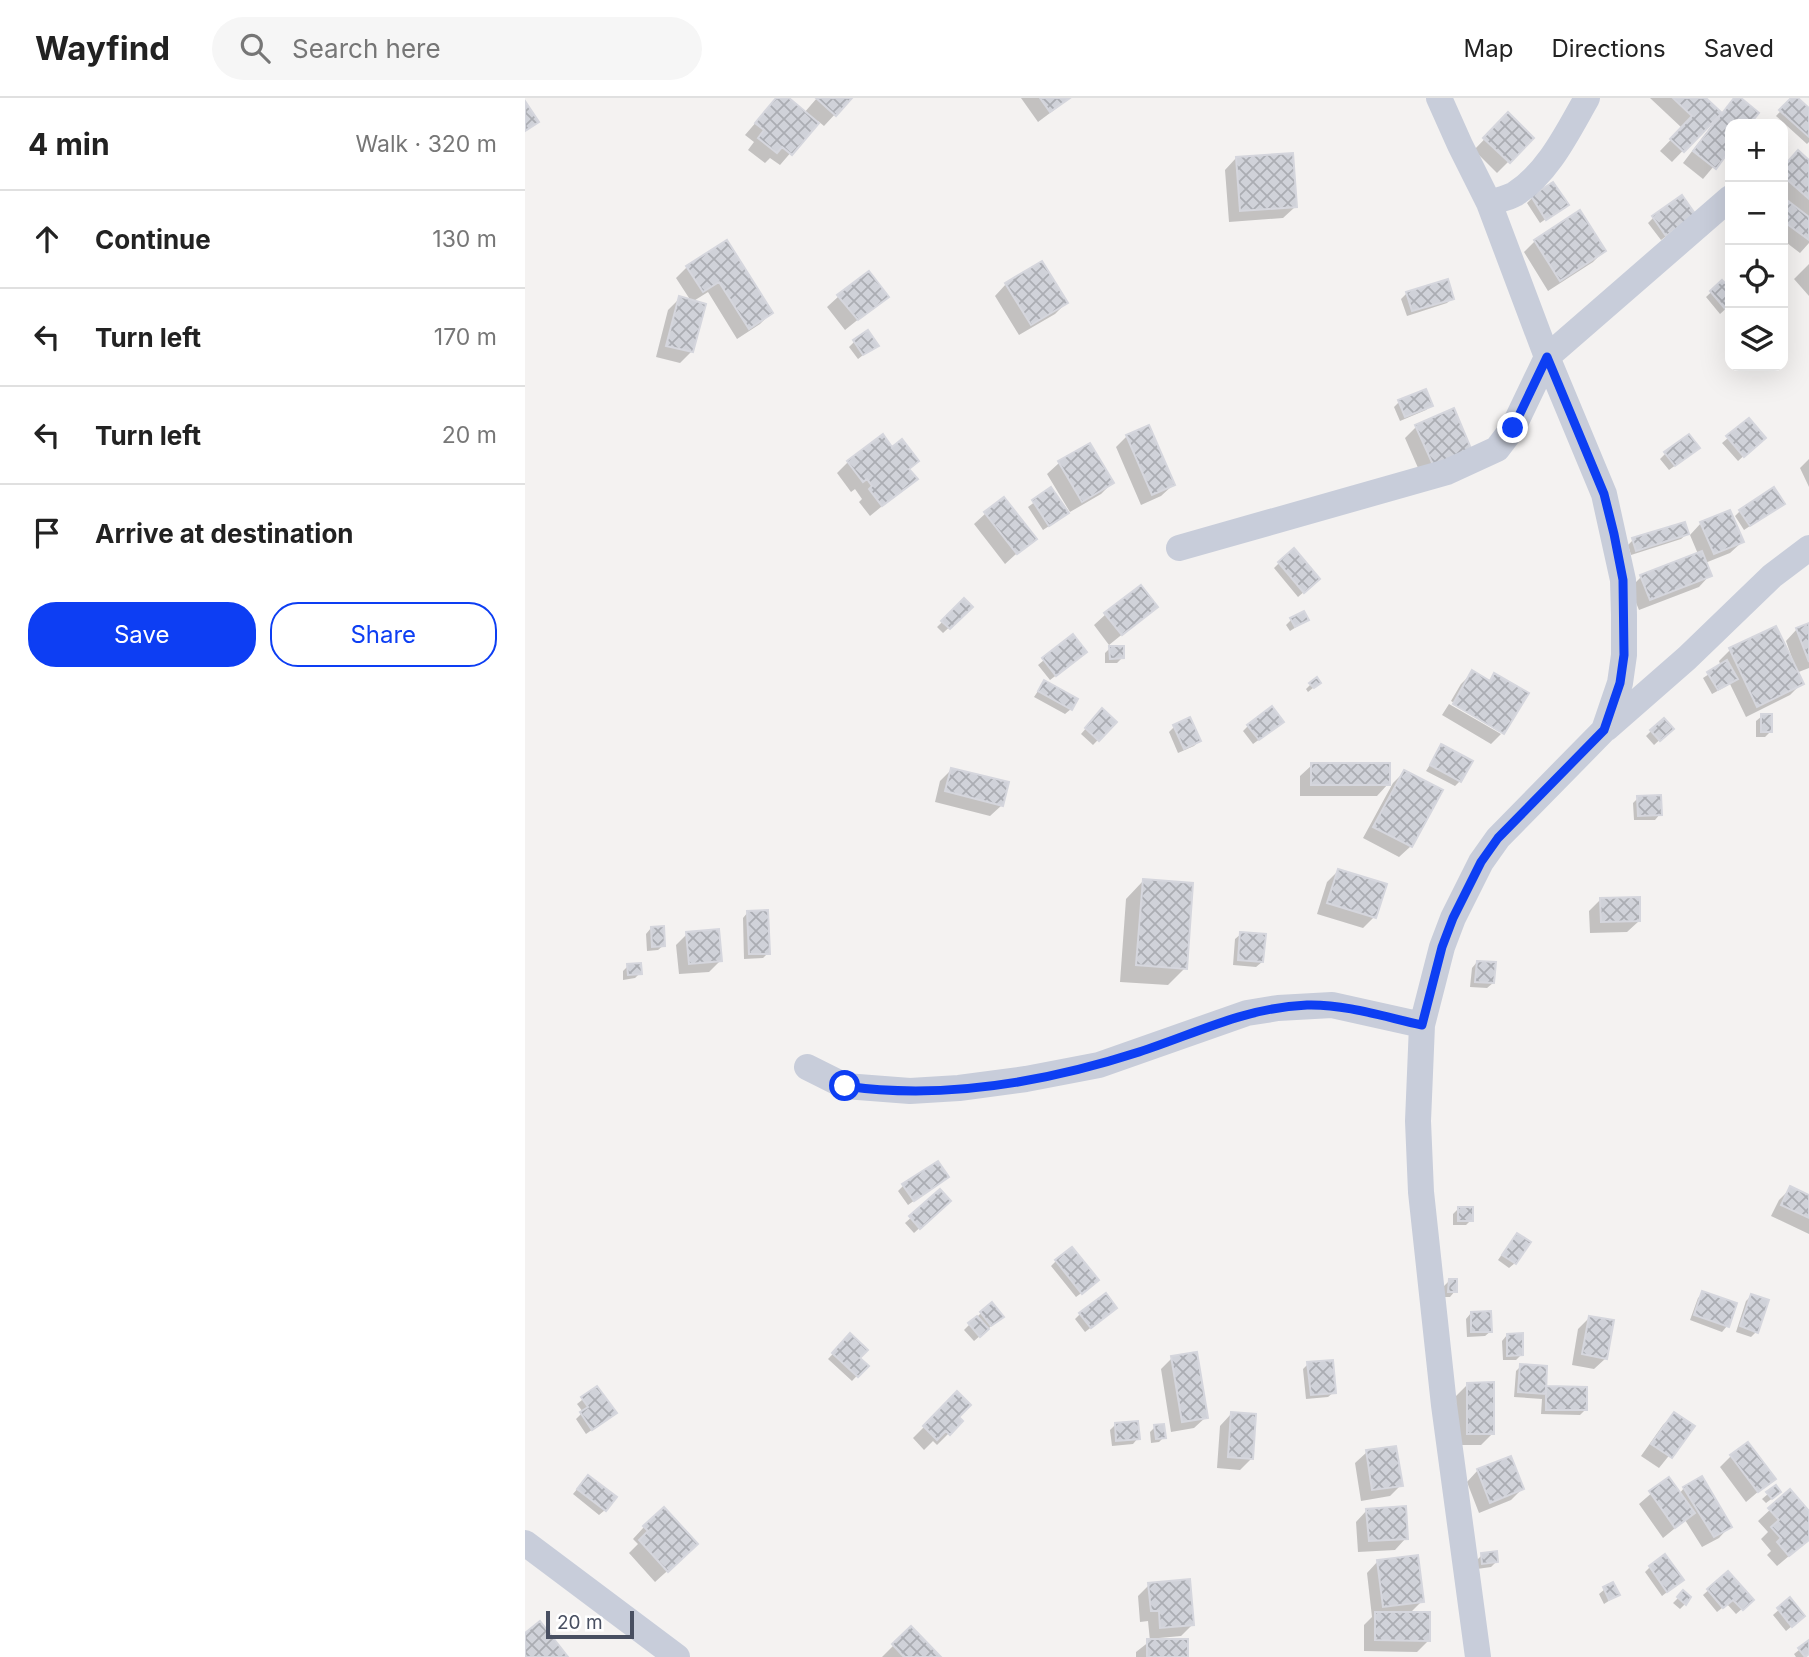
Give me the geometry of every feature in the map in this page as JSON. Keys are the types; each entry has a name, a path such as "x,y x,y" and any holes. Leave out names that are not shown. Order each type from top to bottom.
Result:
{"street":[{"path":"1440,98 1489,202 1547,357 1604,494 1623,580 1624,655 1604,730"},
{"path":"1489,202 1514,195 1537,176 1557,149 1587,98"},
{"path":"1179,548 1447,472 1497,449 1513,428 1547,357 1725,202"},
{"path":"1478,1657 1444,1405 1421,1192 1418,1121 1422,1025 1449,928 1481,862 1498,838 1604,730 1687,658 1772,576 1809,548"},
{"path":"807,1067 845,1086 857,1088 910,1091 959,1088 1100,1065 1247,1013 1278,1008 1332,1005 1422,1025"},
{"path":"525,1543 677,1657"}],"building":[{"path":"776,98 789,98 819,123 792,155 782,147 777,153 758,138 764,130 755,123"},
{"path":"816,98 852,98 836,116"},
{"path":"1040,98 1070,98 1050,112"},
{"path":"1673,98 1706,98 1722,113 1684,152 1670,139 1692,116"},
{"path":"1734,98 1741,98 1759,113 1754,119 1725,119 1725,157 1716,169 1693,151"},
{"path":"1791,98 1798,98 1809,108 1809,137 1779,110"},
{"path":"525,101 539,122 525,131"},
{"path":"1508,112 1534,138 1510,163 1483,138"},
{"path":"1798,150 1809,160 1809,199 1788,180 1788,161"},
{"path":"1293,153 1297,207 1240,211 1236,157"},
{"path":"1553,182 1569,205 1546,220 1531,196"},
{"path":"1682,195 1696,215 1666,236 1652,216"},
{"path":"1788,201 1809,217 1809,240 1788,225"},
{"path":"1580,210 1606,251 1560,281 1534,240"},
{"path":"727,240 773,313 749,329 719,282 703,292 686,266"},
{"path":"1042,261 1068,303 1031,325 1005,283"},
{"path":"869,271 889,297 858,320 837,295"},
{"path":"1448,279 1454,299 1412,311 1406,292"},
{"path":"1722,280 1725,283 1725,309 1710,291"},
{"path":"679,296 706,304 693,352 666,346"},
{"path":"868,330 879,346 863,355 853,340"},
{"path":"1426,389 1433,406 1405,417 1398,400"},
{"path":"1454,408 1472,451 1434,467 1415,425"},
{"path":"1749,418 1766,438 1744,457 1726,436"},
{"path":"1149,425 1175,485 1152,495 1126,435"},
{"path":"883,434 892,447 902,439 919,461 909,469 918,479 882,506 869,489 872,486 867,479 863,482 847,461"},
{"path":"1689,434 1700,448 1675,466 1664,452"},
{"path":"1090,443 1114,483 1082,502 1058,461"},
{"path":"1051,487 1069,513 1049,526 1032,500"},
{"path":"1774,487 1785,504 1750,526 1739,510"},
{"path":"1004,497 1037,539 1017,554 984,512"},
{"path":"1730,510 1744,542 1714,554 1700,522"},
{"path":"1685,522 1689,534 1636,551 1632,538"},
{"path":"1294,548 1320,579 1304,593 1278,562"},
{"path":"1702,551 1712,576 1650,600 1640,575"},
{"path":"1141,585 1158,607 1122,635 1104,613"},
{"path":"964,598 973,607 950,629 941,621"},
{"path":"1304,611 1309,620 1295,627 1290,618"},
{"path":"1809,623 1809,662 1796,628"},
{"path":"1776,626 1804,684 1757,707 1729,648"},
{"path":"1073,634 1087,652 1056,676 1042,658"},
{"path":"1109,646 1124,646 1124,658 1110,659"},
{"path":"1727,660 1738,679 1718,690 1707,672"},
{"path":"1472,670 1490,681 1494,673 1529,693 1504,734 1453,704"},
{"path":"1317,677 1321,683 1314,688 1309,683"},
{"path":"1044,680 1078,699 1072,710 1038,691"},
{"path":"1272,706 1284,722 1259,740 1247,725"},
{"path":"1102,708 1117,722 1099,741 1085,728"},
{"path":"1761,714 1772,714 1772,732 1761,732"},
{"path":"1190,717 1201,741 1184,749 1173,725"},
{"path":"1664,718 1674,729 1660,741 1650,730"},
{"path":"1441,744 1473,761 1461,782 1430,765"},
{"path":"1311,763 1390,763 1390,785 1311,785"},
{"path":"951,768 1009,782 1003,806 945,791"},
{"path":"1404,770 1443,790 1412,847 1373,827"},
{"path":"1661,795 1662,815 1638,816 1637,796"},
{"path":"1338,869 1387,884 1376,918 1327,903"},
{"path":"1143,879 1193,883 1187,969 1136,965"},
{"path":"1640,897 1640,921 1601,922 1600,898"},
{"path":"768,910 770,954 749,954 747,911"},
{"path":"664,926 665,946 652,947 651,927"},
{"path":"719,929 722,961 689,964 686,932"},
{"path":"1240,932 1266,934 1263,962 1238,960"},
{"path":"1477,961 1496,962 1494,983 1475,982"},
{"path":"641,963 642,974 628,975 627,964"},
{"path":"938,1161 949,1177 914,1201 902,1184"},
{"path":"1790,1186 1809,1195 1809,1218 1781,1205"},
{"path":"940,1189 951,1201 920,1229 909,1216"},
{"path":"1458,1207 1473,1207 1473,1221 1458,1221"},
{"path":"1517,1233 1531,1242 1516,1264 1502,1255"},
{"path":"1072,1247 1099,1280 1082,1294 1055,1260"},
{"path":"1449,1279 1457,1279 1457,1292 1448,1292"},
{"path":"1702,1291 1737,1303 1729,1327 1694,1315"},
{"path":"1106,1293 1117,1308 1091,1328 1079,1313"},
{"path":"1751,1294 1769,1300 1758,1333 1740,1326"},
{"path":"992,1302 1004,1317 991,1326 980,1312"},
{"path":"1491,1311 1492,1332 1471,1332 1471,1312"},
{"path":"977,1316 989,1329 980,1337 968,1323"},
{"path":"1589,1316 1614,1320 1607,1359 1582,1354"},
{"path":"850,1333 868,1350 860,1358 869,1366 858,1377 832,1353"},
{"path":"1523,1333 1523,1355 1507,1356 1507,1334"},
{"path":"1197,1352 1208,1418 1182,1422 1171,1356"},
{"path":"1333,1360 1336,1393 1311,1395 1307,1362"},
{"path":"1520,1364 1547,1366 1546,1394 1518,1392"},
{"path":"1494,1382 1494,1434 1467,1434 1467,1383"},
{"path":"597,1386 617,1413 592,1430 580,1412 588,1407 581,1397"},
{"path":"1546,1386 1587,1387 1587,1410 1546,1410"},
{"path":"957,1391 971,1405 959,1417 963,1421 950,1435 946,1431 937,1440 923,1426"},
{"path":"1231,1412 1256,1414 1253,1459 1228,1457"},
{"path":"1674,1412 1695,1426 1672,1458 1651,1444"},
{"path":"1138,1421 1140,1439 1116,1441 1115,1423"},
{"path":"1164,1424 1166,1438 1156,1439 1154,1425"},
{"path":"1748,1442 1776,1479 1758,1492 1730,1455"},
{"path":"1396,1446 1403,1486 1372,1490 1366,1450"},
{"path":"1511,1456 1524,1489 1490,1503 1477,1469"},
{"path":"588,1475 617,1497 606,1511 577,1489"},
{"path":"1702,1476 1732,1527 1714,1537 1683,1487"},
{"path":"1669,1477 1695,1513 1675,1528 1649,1491"},
{"path":"1776,1485 1781,1492 1772,1499 1766,1492"},
{"path":"1790,1489 1809,1511 1809,1540 1789,1556 1777,1542 1781,1538 1771,1527 1779,1520 1768,1508"},
{"path":"1406,1506 1408,1539 1369,1541 1366,1509"},
{"path":"664,1507 698,1544 668,1572 639,1540 648,1531 643,1526"},
{"path":"1497,1551 1498,1562 1482,1564 1481,1553"},
{"path":"1665,1554 1684,1580 1667,1592 1649,1566"},
{"path":"1418,1555 1424,1602 1383,1607 1377,1560"},
{"path":"1728,1571 1754,1600 1743,1610 1733,1600 1723,1608 1707,1589"},
{"path":"1190,1579 1194,1625 1160,1628 1159,1611 1151,1611 1148,1583"},
{"path":"1613,1582 1620,1595 1609,1600 1603,1587"},
{"path":"1683,1590 1691,1597 1686,1605 1677,1597"},
{"path":"1790,1597 1805,1616 1792,1627 1777,1608"},
{"path":"1375,1612 1430,1612 1430,1641 1375,1640"},
{"path":"540,1621 568,1657 525,1657 525,1633"},
{"path":"911,1626 941,1657 904,1657 892,1644"},
{"path":"1147,1639 1188,1639 1188,1657 1147,1657"},
{"path":"1809,1640 1809,1654 1805,1657 1798,1648"}],"route":[{"path":"845,1086 910,1091 1026,1079 1100,1065 1247,1013 1278,1008 1332,1005 1422,1025 1442,947 1466,889 1481,862 1498,838 1604,730 1620,683 1624,655 1623,580 1614,534 1604,494 1547,357 1513,428"}]}
